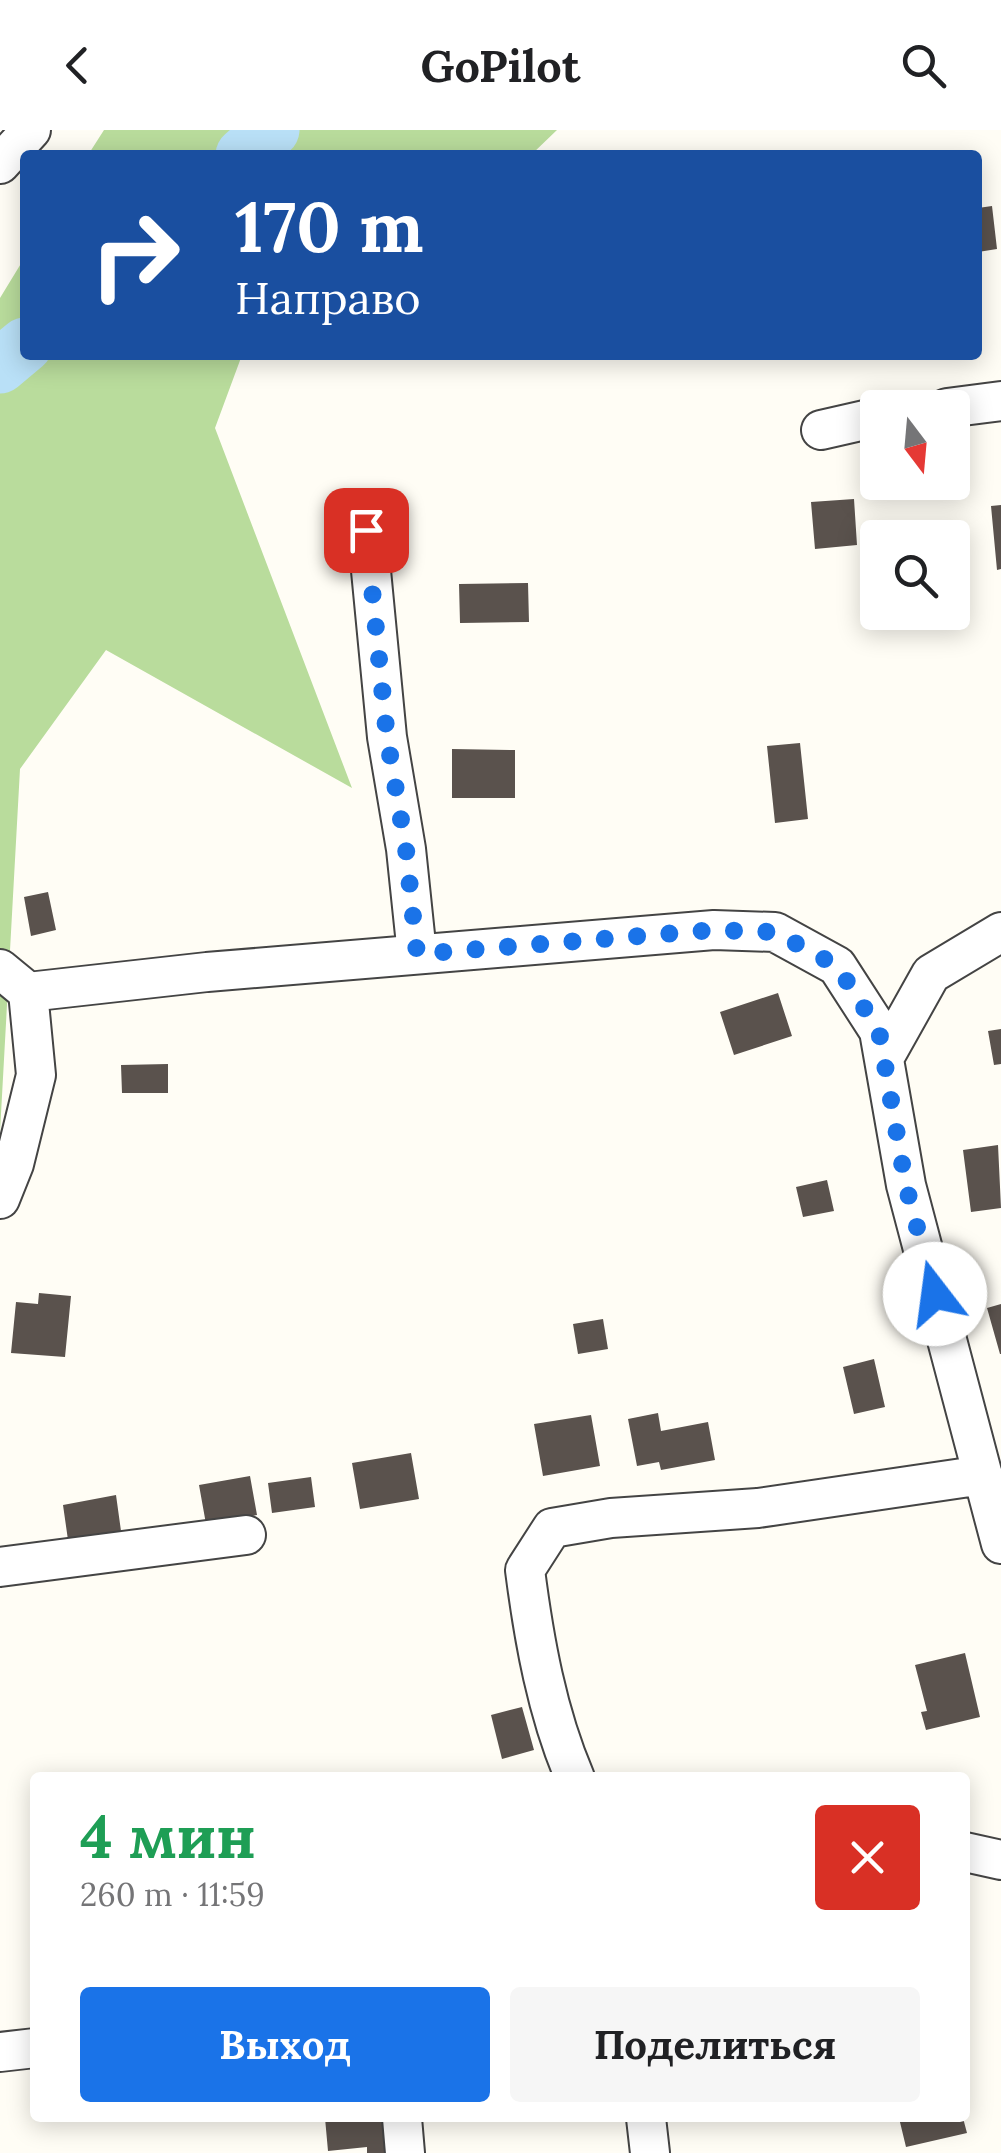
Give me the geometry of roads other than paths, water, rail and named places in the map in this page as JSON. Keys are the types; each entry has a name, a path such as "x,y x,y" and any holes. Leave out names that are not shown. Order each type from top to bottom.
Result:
{"street":[{"path":"0,164 31,130"},
{"path":"970,405 1001,401"},
{"path":"822,430 860,421"},
{"path":"366,530 387,737 406,849 417,954"},
{"path":"0,1198 14,1164 36,1075 14,980 207,972 714,930 775,932 837,966 879,1031 906,1186 1001,1544"},
{"path":"884,1058 930,974 1001,932"},
{"path":"573,1772 538,1656 524,1570 552,1528 611,1518 758,1508 983,1475"},
{"path":"0,1567 246,1535"},
{"path":"970,1853 1001,1860"},
{"path":"0,2052 30,2049"},
{"path":"402,2122 405,2153"},
{"path":"646,2122 650,2153"}],"waterway":[{"path":"249,150 272,130"},
{"path":"0,366 20,349"}]}
